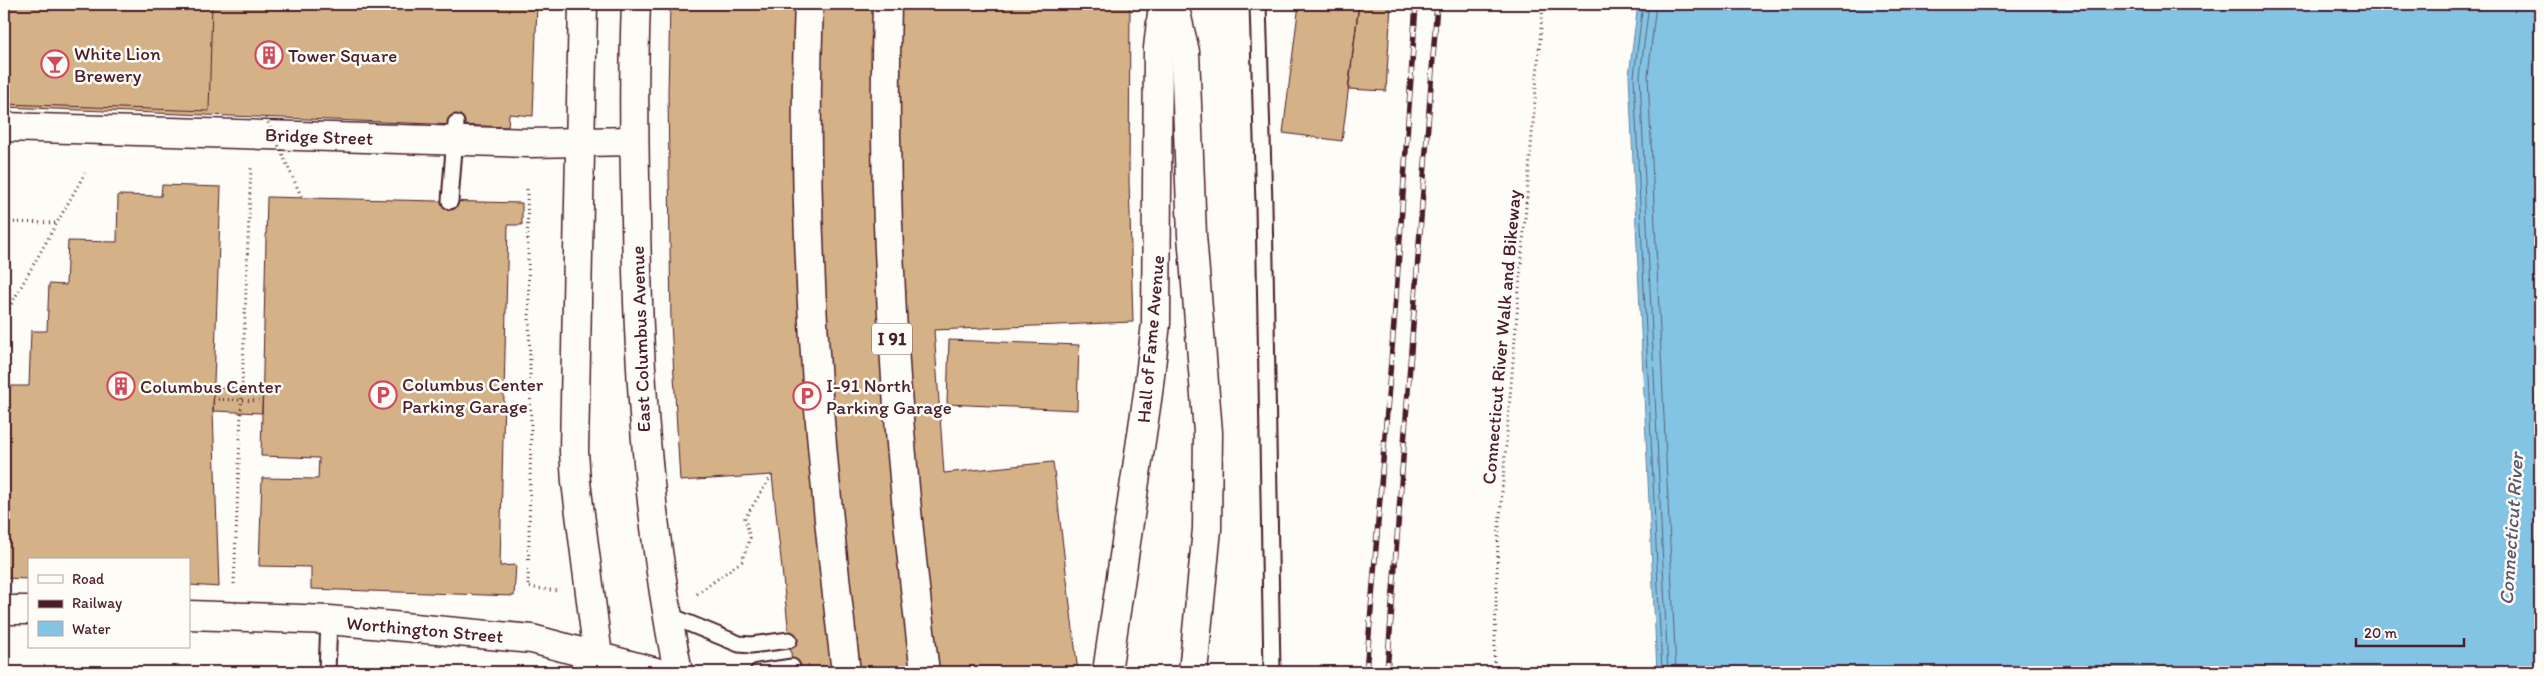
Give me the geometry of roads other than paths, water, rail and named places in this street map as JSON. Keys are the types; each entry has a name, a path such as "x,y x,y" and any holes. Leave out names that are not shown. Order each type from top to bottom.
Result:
{"main road":[{"path":"583,4 574,451 577,490 599,664"},
{"name":"East Columbus Avenue","path":"636,4 632,77 637,304 644,431 654,536 666,614 678,672"},
{"path":"792,4 808,158"},
{"path":"809,4 808,158 812,287 820,426 831,552 846,672"},
{"name":"I 91","path":"887,4 885,126 888,273 896,406 909,543 925,672"},
{"name":"Hall of Fame Avenue","path":"1108,672 1148,393 1156,323 1158,48 1163,4"},
{"path":"1174,4 1184,52 1192,235 1208,448 1208,530 1193,672"},
{"name":"Bridge Street","path":"4,127 259,126 455,132 579,143 634,141"},
{"path":"4,610 28,610"},
{"name":"Worthington Street","path":"190,616 329,620 532,639 599,664 656,672"}],"lane":[{"path":"1258,4 1264,205 1272,672"},
{"path":"450,201 455,132"},
{"path":"666,614 739,644 751,645 789,640"},
{"path":"327,672 329,620"},
{"path":"758,672 792,667"}],"water":[{"name":"Connecticut River","path":"1638,4 2540,4 2540,672 1657,672 1629,75"}],"railway":[{"path":"1366,672 1395,311 1416,4"},
{"path":"1387,672 1437,4"}],"place":[{"name":"Tower Square","path":"269,55"},
{"name":"White Lion Brewery","path":"55,64"},
{"name":"Columbus Center","path":"121,386"},
{"name":"Columbus Center Parking Garage","path":"383,395"},
{"name":"I-91 North Parking Garage","path":"807,396"}]}
